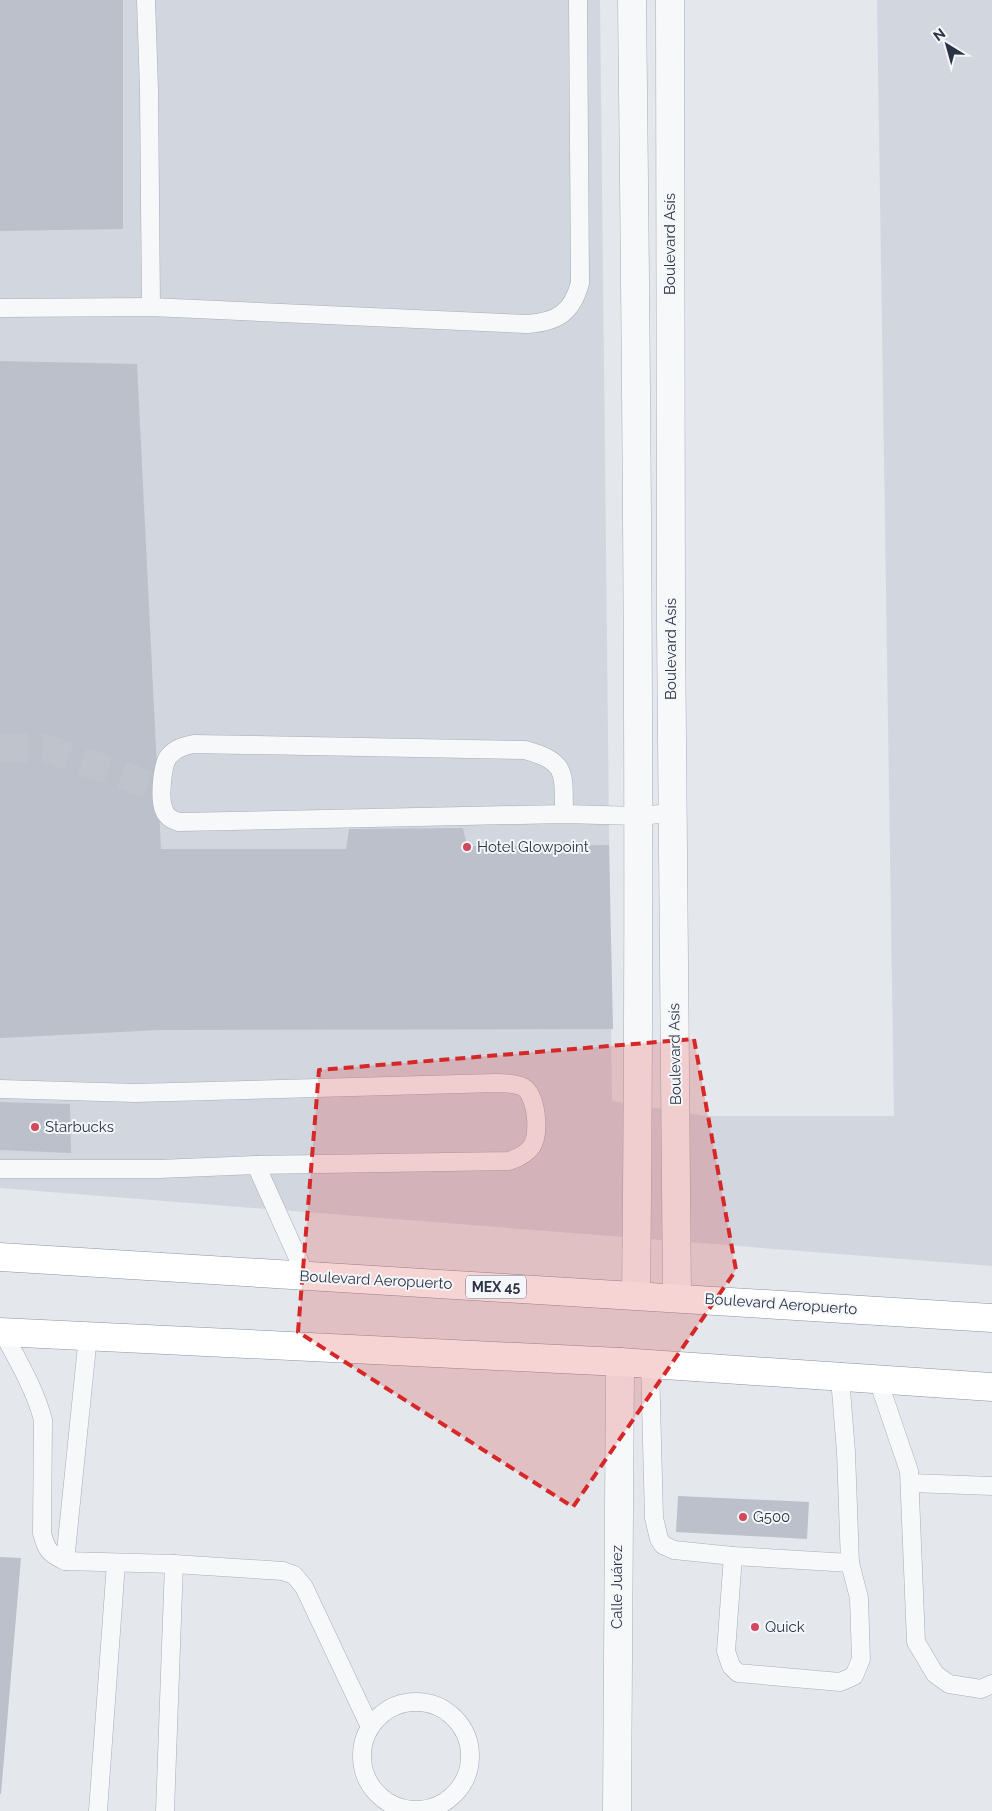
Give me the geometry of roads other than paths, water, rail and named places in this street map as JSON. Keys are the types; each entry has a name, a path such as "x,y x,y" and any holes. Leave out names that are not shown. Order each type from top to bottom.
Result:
{"highway":[{"name":"Boulevard Aeropuerto","path":"0,1257 991,1316"},
{"path":"2,1332 620,1362 992,1387"}],"street":[{"path":"632,0 638,816 636,1295"},
{"name":"Boulevard Asís","path":"670,0 672,813 677,1297"},
{"path":"634,126 670,125"},
{"path":"638,1116 675,1118"},
{"name":"Calle Juárez","path":"616,1811 620,1362"}],"lane":[{"path":"146,0 151,307"},
{"path":"0,308 151,307 527,324 546,323 570,307 576,298 580,284 578,0"},
{"path":"564,814 563,778 559,767 551,759 525,750 194,744 183,746 174,751 168,757 164,766 162,799 164,810 172,820 179,822 564,814 638,816 672,813"},
{"path":"0,1088 135,1093 496,1083 512,1084 524,1088 531,1095 535,1106 535,1140 531,1148 521,1156 509,1161 256,1165 159,1169 0,1169"},
{"path":"256,1165 306,1276"},
{"path":"2,1332 39,1404 43,1420 42,1534 45,1546 52,1555 65,1561 174,1564 283,1571 294,1575 304,1587 370,1727 363,1744 362,1763 368,1781 379,1796 395,1805 414,1810 432,1808 449,1798 462,1784 469,1767 470,1748 464,1731 453,1716 437,1706 418,1701 400,1704 383,1713 370,1727"},
{"path":"65,1561 88,1336"},
{"path":"650,1364 654,1518 659,1539 663,1545 674,1550 733,1556 850,1563"},
{"path":"733,1556 726,1651 731,1666 738,1673 840,1682 854,1676 861,1659 859,1598 850,1563 846,1452 840,1378"},
{"path":"878,1380 910,1471 916,1642 935,1674 949,1684 981,1689 992,1684"},
{"path":"911,1483 992,1486"},
{"path":"98,1811 116,1563"},
{"path":"165,1811 174,1564"}],"tunnel":[{"path":"0,748 45,748 158,788"}],"place":[{"name":"Hotel Glowpoint","path":"467,847"},
{"name":"Starbucks","path":"35,1127"},
{"name":"G500","path":"743,1517"},
{"name":"Quick","path":"755,1627"}]}
